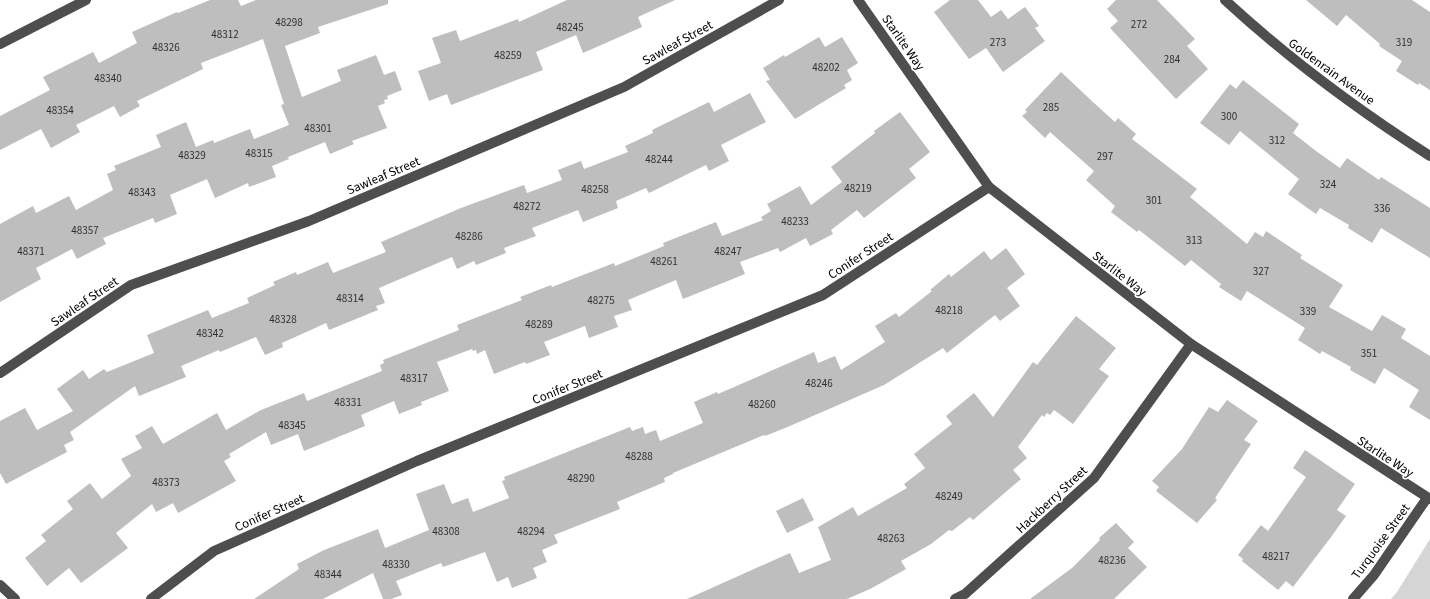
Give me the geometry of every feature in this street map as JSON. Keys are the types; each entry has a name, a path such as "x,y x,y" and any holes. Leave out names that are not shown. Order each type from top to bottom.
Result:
{"street":[{"path":"0,44 86,0"},
{"name":"Sawleaf Street","path":"0,373 131,285 309,221 624,86 779,0"},
{"name":"Starlite Way","path":"858,0 989,187 1191,344 1429,498"},
{"name":"Goldenrain Avenue","path":"1224,0 1280,49 1315,76 1430,156"},
{"name":"Conifer Street","path":"151,599 214,551 417,462 823,295 989,187"},
{"name":"Hackberry Street","path":"955,599 965,594 1094,478 1191,344"},
{"name":"Turquoise Street","path":"1353,599 1374,575 1429,498"},
{"path":"0,585 14,599"}],"shaded area":[{"path":"1430,539 1430,599 1391,599 1397,592"}],"building":[{"path":"210,0 238,0 241,6 256,0 388,0 388,4 318,27 320,33 285,46 302,97 341,81 337,70 376,55 384,75 395,71 402,90 387,96 388,99 384,100 385,103 378,106 387,128 352,141 354,144 330,154 325,142 288,157 289,159 272,166 276,177 249,187 248,183 215,198 207,179 170,195 177,214 155,223 153,218 103,238 106,244 77,259 72,249 36,268 41,279 0,302 0,224 33,206 36,213 69,196 76,210 113,190 107,174 116,170 114,166 161,147 156,135 186,122 196,147 213,140 214,143 250,129 254,139 289,125 281,105 284,104 263,39 201,63 203,69 137,101 140,106 120,117 114,106 76,125 80,132 51,148 41,129 0,150 0,116 50,90 43,77 93,52 99,63 137,43 132,32 177,12 178,13"},
{"path":"567,0 675,0 638,17 642,27 583,53 576,35 536,52 543,70 451,105 447,94 429,101 418,71 441,63 432,38 456,30 460,41 518,19 519,22"},
{"path":"950,0 978,0 991,17 1001,10 1008,19 1025,7 1039,26 1035,28 1045,41 1003,72 986,48 969,59 934,12"},
{"path":"1116,0 1157,0 1195,39 1187,46 1208,69 1176,99 1110,28 1118,21 1107,9"},
{"path":"1306,0 1412,0 1430,12 1430,90 1419,83 1418,85 1396,71 1402,61 1379,46 1380,44 1346,15 1337,26"},
{"path":"819,37 825,47 842,37 858,63 847,70 852,80 844,85 846,88 795,119 766,81 770,80 763,68 784,55 785,57"},
{"path":"1061,72 1115,122 1118,118 1136,134 1132,139 1197,189 1190,197 1247,244 1255,232 1263,237 1266,231 1302,255 1300,258 1343,285 1329,307 1372,331 1382,315 1406,329 1401,338 1430,356 1430,420 1409,407 1419,390 1384,368 1375,384 1350,370 1351,367 1322,351 1320,354 1298,340 1305,328 1247,291 1241,301 1219,287 1221,284 1191,260 1185,266 1139,230 1137,232 1111,212 1115,206 1086,180 1094,171 1050,132 1045,138 1022,116 1027,112 1025,110"},
{"path":"1243,80 1299,124 1293,133 1340,168 1347,158 1379,180 1381,177 1430,208 1430,258 1381,228 1372,243 1348,228 1349,225 1320,208 1316,214 1288,194 1299,179 1240,131 1229,145 1200,123 1230,84 1236,89"},
{"path":"750,93 766,122 721,145 729,161 709,171 706,165 649,193 646,188 616,201 618,208 583,222 578,210 532,228 536,236 504,248 506,253 476,265 474,261 457,269 452,257 379,288 385,303 376,306 378,310 329,330 326,323 282,343 283,347 265,355 256,337 220,352 219,350 181,366 186,377 139,396 135,386 70,432 74,440 64,445 67,452 6,484 0,473 0,421 25,408 37,430 73,411 57,389 83,370 89,379 104,369 107,372 154,353 147,335 208,310 212,318 249,303 247,298 275,285 273,282 296,272 297,275 328,262 333,273 386,252 381,242 461,208 524,185 527,193 562,180 558,170 581,161 584,169 628,152 625,146 653,133 652,130 709,102 714,112"},
{"path":"900,112 930,152 909,169 916,178 864,218 857,210 831,230 833,234 810,246 806,238 780,252 778,248 740,262 745,274 683,299 676,280 628,300 632,310 614,316 618,327 589,338 585,326 544,342 550,355 526,364 525,362 494,374 485,350 477,354 476,350 473,351 472,349 437,362 449,391 421,402 422,405 399,414 394,401 361,415 365,426 304,451 298,434 271,445 266,432 229,454 231,457 224,461 236,481 178,513 173,503 156,512 152,504 116,533 128,548 81,583 69,568 47,586 25,558 46,541 41,535 73,509 67,501 90,483 102,499 131,476 121,459 142,448 135,436 152,426 163,444 217,413 226,430 261,410 304,393 307,401 382,371 380,365 384,363 383,360 459,330 457,325 522,300 520,297 551,285 552,287 614,263 615,266 664,246 663,243 716,222 722,236 763,220 761,217 771,211 767,204 800,186 811,205 842,182 831,167 875,133 874,131"},
{"path":"1006,248 1025,274 1007,288 1020,306 1000,321 995,315 947,353 943,348 884,385 790,426 765,436 764,435 673,473 664,478 665,482 617,502 620,509 554,535 558,543 542,550 547,562 533,568 537,578 512,588 508,577 497,582 485,552 443,567 441,563 396,581 402,595 391,599 383,599 373,573 323,599 254,599 299,569 297,564 324,550 378,529 385,548 429,530 416,494 444,484 452,504 468,498 473,512 509,498 502,481 505,480 504,477 630,427 632,431 643,427 645,434 656,430 660,441 703,423 694,402 717,392 718,394 814,352 818,363 835,356 841,370 885,342 875,326 896,313 899,317 932,291 930,290 949,274 951,277 984,251 991,260"},
{"path":"1076,316 1116,348 1099,369 1109,376 1073,424 1054,410 1050,415 1047,413 1044,417 1042,415 1018,447 1027,458 1013,470 1021,479 973,520 970,517 952,531 949,530 931,544 901,561 906,569 870,589 847,599 687,599 790,553 799,573 831,560 818,527 853,507 858,516 907,488 904,484 925,468 914,454 952,424 946,416 974,393 993,417 1033,362 1037,365"},
{"path":"1227,400 1258,421 1244,440 1251,444 1215,498 1217,500 1197,523 1156,491 1159,487 1152,481 1182,449 1209,407 1218,412"},
{"path":"1305,450 1355,484 1337,510 1346,516 1331,537 1293,587 1286,581 1278,590 1242,561 1243,559 1238,555 1261,525 1268,531 1306,477 1293,468"},
{"path":"803,498 814,520 787,533 776,511"},
{"path":"1116,523 1134,542 1128,548 1147,567 1114,599 1030,599 1072,568 1100,540 1099,538"}]}
